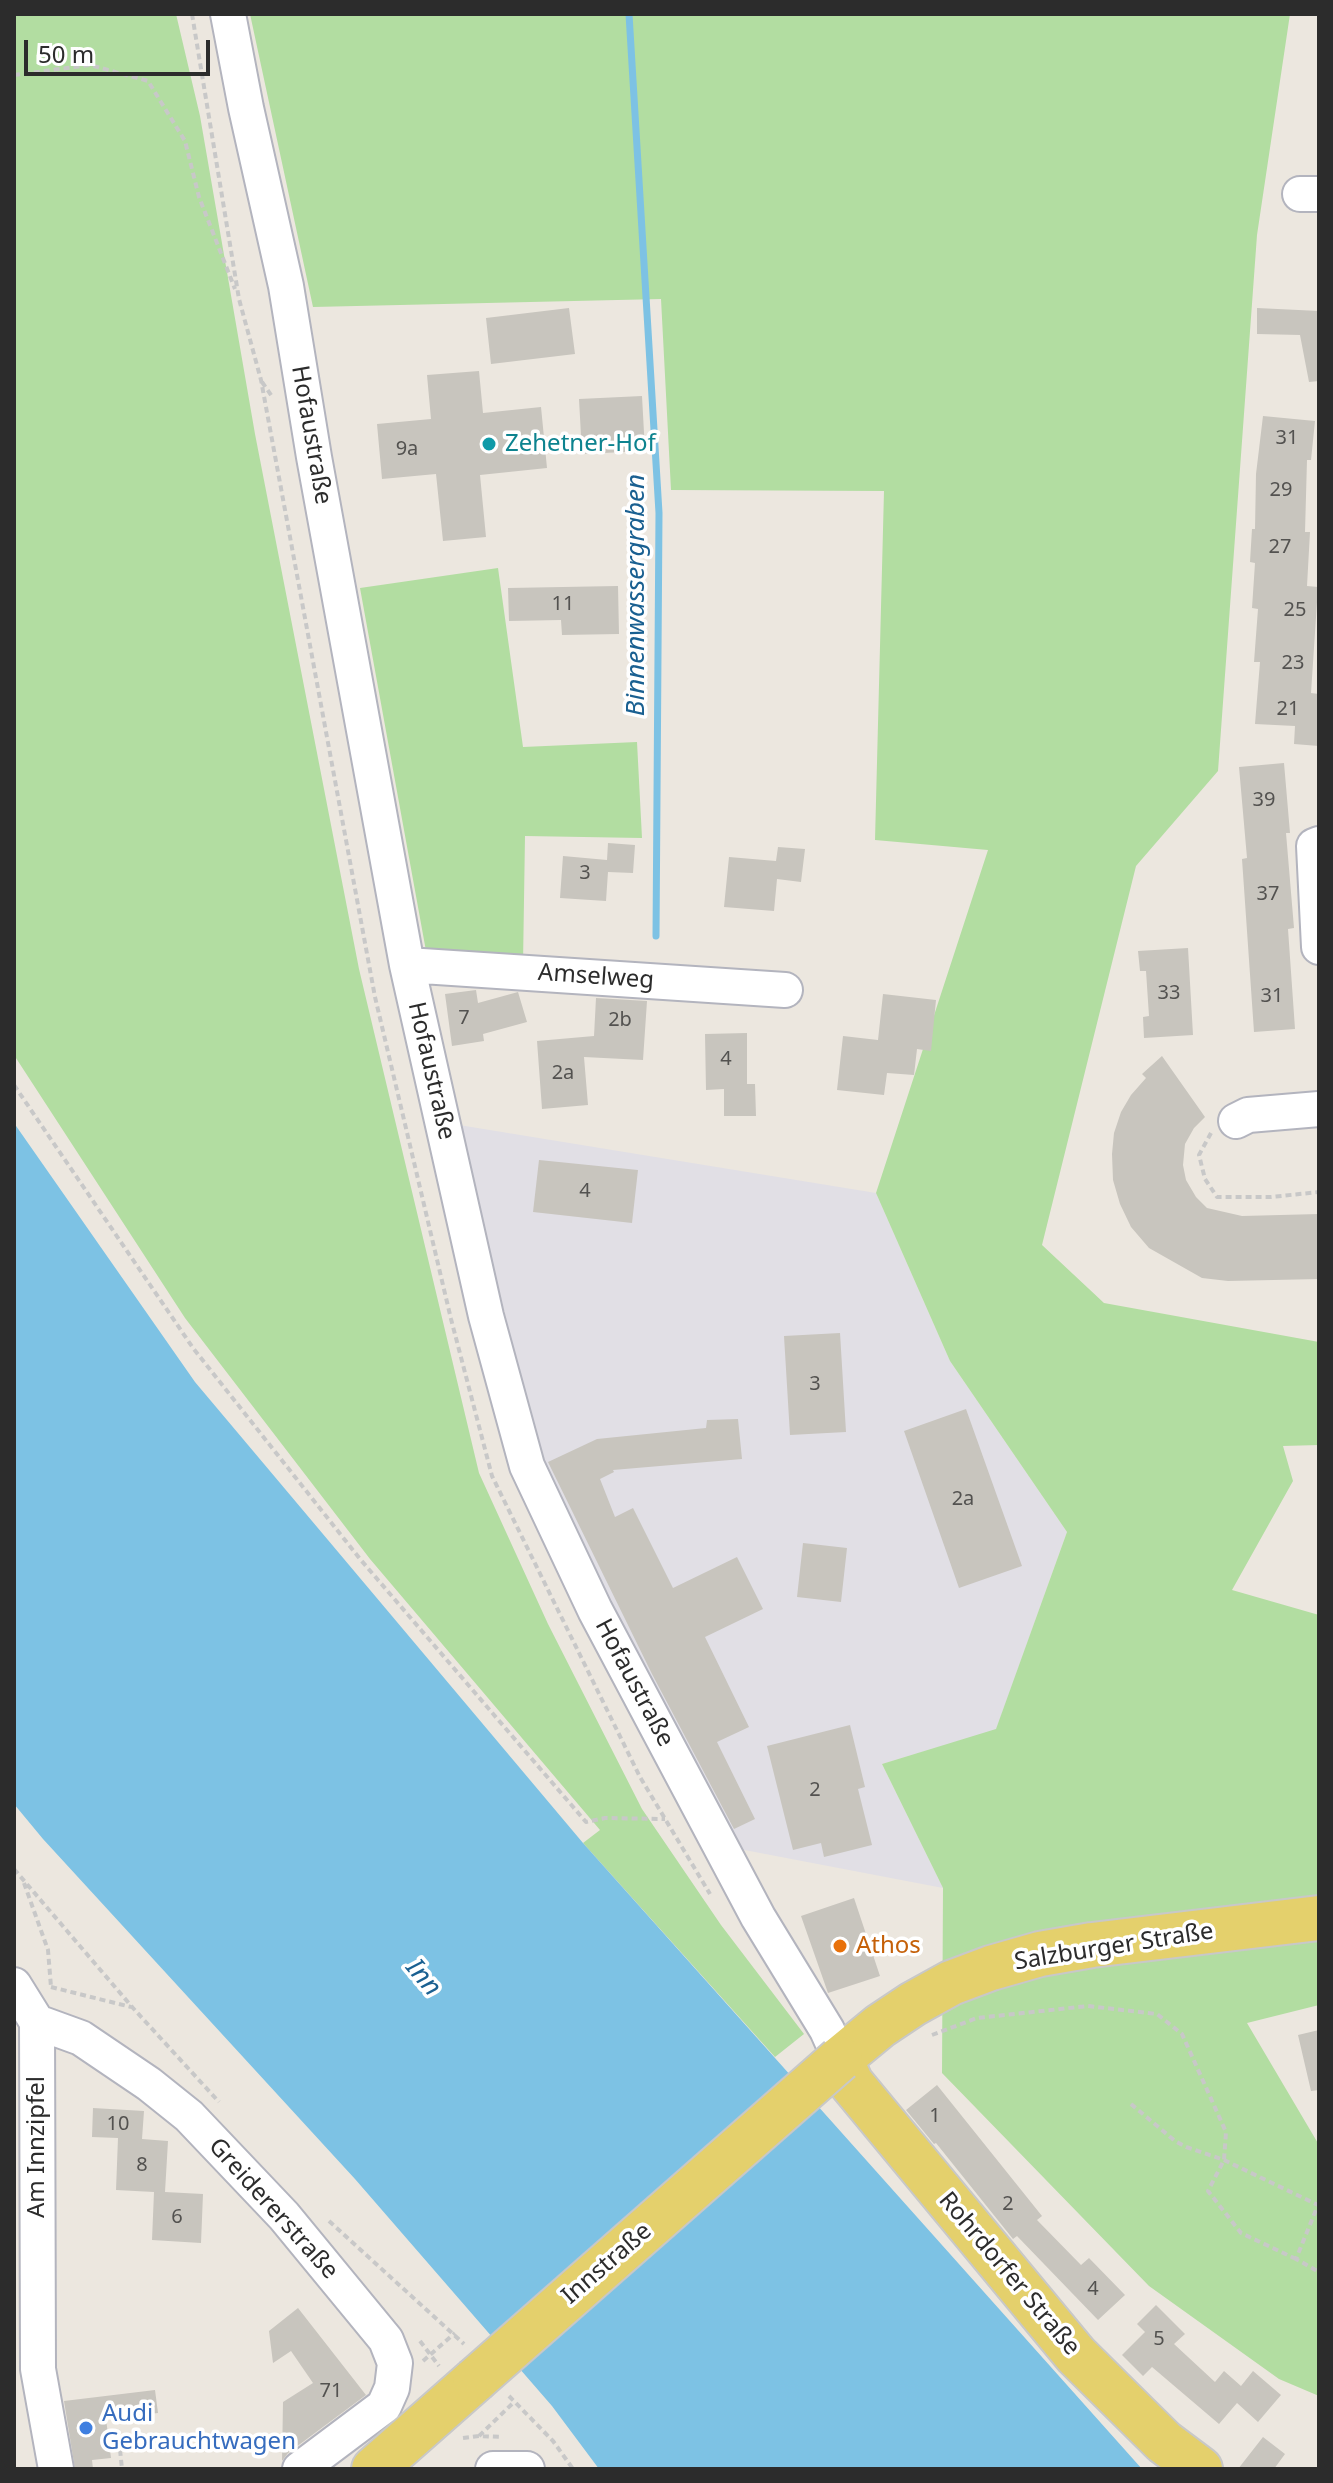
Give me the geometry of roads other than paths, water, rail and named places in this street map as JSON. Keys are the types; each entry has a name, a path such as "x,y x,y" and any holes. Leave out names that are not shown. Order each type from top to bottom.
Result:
{"main road":[{"name":"Salzburger Straße","path":"840,2059 913,2004 951,1983 991,1968 1040,1954 1092,1945 1319,1918"},
{"name":"Innstraße","path":"374,2469 840,2059"},
{"name":"Rohrdorfer Straße","path":"840,2059 851,2083 1076,2355 1164,2442 1200,2469"}],"street":[{"name":"Hofaustraße","path":"228,14 286,286 407,965 486,1316 527,1466 595,1610 758,1917 827,2030 840,2059"},
{"path":"1319,844 1314,846 1319,947"},
{"name":"Amselweg","path":"407,965 785,990"},
{"path":"1236,1121 1248,1115 1319,1109"},
{"path":"14,1985 37,2022"},
{"name":"Am Innzipfel","path":"37,2022 26,2262 38,2369 56,2469"},
{"name":"Greidererstraße","path":"37,2022 81,2038 149,2084 189,2116 284,2216 386,2340 395,2363 392,2388 384,2406 300,2469"},
{"path":"493,2469 532,2454"}],"water":[{"name":"Inn","path":"14,1123 195,1382 583,1843 1142,2469 599,2469 552,2406 355,2179 43,1839 14,1804"}],"waterway":[{"name":"Binnenwassergraben","path":"629,14 659,513 656,936"}],"place":[{"name":"Zehetner-Hof","path":"489,444"},
{"name":"Athos","path":"840,1946"},
{"name":"Audi Gebrauchtwagen","path":"86,2428"}]}
